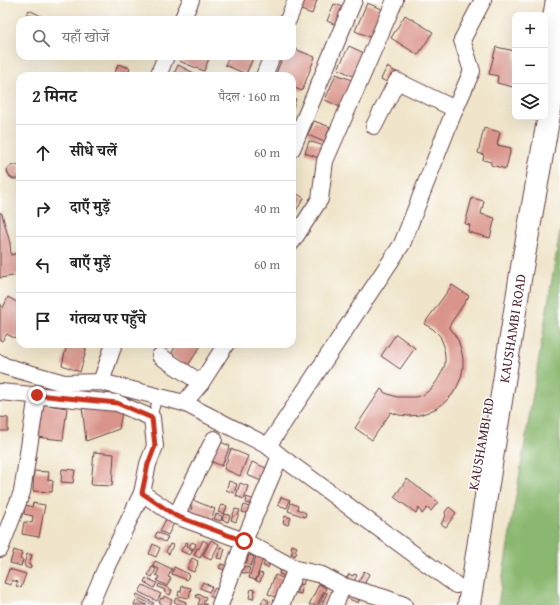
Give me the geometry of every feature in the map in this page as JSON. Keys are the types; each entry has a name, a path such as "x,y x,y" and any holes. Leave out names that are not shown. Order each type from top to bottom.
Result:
{"main road":[{"path":"548,51 557,0"},
{"name":"KAUSHAMBI ROAD","path":"469,605 521,273 560,53"},
{"name":"KAUSHAMBI RD","path":"455,595 536,120"}],"street":[{"path":"184,16 191,0"},
{"path":"290,16 296,0"},
{"path":"296,139 354,0"},
{"path":"296,236 320,199 325,161 395,0"},
{"path":"220,605 244,541 274,451 402,244 455,109 472,71 462,40 483,0"},
{"path":"160,72 164,60"},
{"path":"266,72 270,60"},
{"path":"374,126 397,81 455,109"},
{"path":"101,382 113,348"},
{"path":"184,402 201,383 223,348"},
{"path":"160,356 201,383"},
{"path":"0,363 4,366 64,384 101,382 184,402 274,451 455,595"},
{"path":"0,392 117,403 152,418 155,446 148,464 142,493 90,605"},
{"path":"0,549 22,492 37,395"},
{"path":"176,516 214,439"},
{"path":"142,493 176,516 244,541 296,569 322,575 343,586 383,601 404,605"},
{"path":"281,605 296,569"},
{"path":"335,605 343,586"}],"lane":[{"path":"152,418 158,396"}],"green space":[{"path":"560,231 560,605 498,605"}],"building":[{"path":"305,0 317,0 312,14 301,10"},
{"path":"367,3 382,9 370,37 355,31"},
{"path":"334,4 343,7 336,25 327,21"},
{"path":"29,10 41,16 25,16"},
{"path":"405,15 433,32 418,55 391,38"},
{"path":"349,46 364,53 353,76 338,69"},
{"path":"496,47 512,50 512,87 497,83 498,76 489,74"},
{"path":"296,50 315,57 302,91 296,89 296,72 277,72 281,60 296,60"},
{"path":"179,60 208,60 204,71"},
{"path":"227,60 252,60 247,72 241,72 225,65"},
{"path":"118,64 130,68 128,72 115,72"},
{"path":"178,65 192,72 175,72"},
{"path":"387,67 398,73 392,85 381,79"},
{"path":"336,74 352,80 340,107 325,100"},
{"path":"314,121 330,127 324,142 308,135"},
{"path":"484,128 500,132 497,145 511,148 506,169 491,165 491,162 483,160 484,155 478,153"},
{"path":"309,141 324,146 319,158 305,153"},
{"path":"16,165 16,179 13,179 8,174 7,170 9,167"},
{"path":"296,193 304,198 296,211"},
{"path":"472,198 484,201 481,214 495,218 490,238 468,232 470,225 465,224"},
{"path":"0,212 2,214 10,243 11,255 16,253 16,275 0,278"},
{"path":"452,285 469,296 449,326 458,340 463,359 461,378 457,387 445,402 428,412 409,416 391,412 372,440 355,428 381,389 385,393 397,397 415,397 423,395 431,389 443,370 445,357 444,346 440,336 433,329 424,324"},
{"path":"8,297 16,302 16,338 7,334 2,341 0,340 0,303 3,308"},
{"path":"396,334 415,348 400,369 381,356"},
{"path":"66,348 86,348 80,372 62,365"},
{"path":"175,348 199,348 187,367 170,356"},
{"path":"40,404 67,408 63,440 36,437"},
{"path":"82,406 122,412 119,429 86,441"},
{"path":"0,417 8,418 8,431 0,431"},
{"path":"218,441 230,446 222,466 210,461"},
{"path":"231,449 248,456 240,476 224,469"},
{"path":"94,452 114,454 112,486 91,485"},
{"path":"252,462 271,470 266,483 247,475"},
{"path":"62,469 75,470 73,483 61,482"},
{"path":"34,471 49,472 48,480 53,481 52,492 33,491"},
{"path":"407,479 438,502 431,511 427,508 422,514 419,508 416,513 394,497"},
{"path":"229,481 237,484 234,493 226,490"},
{"path":"240,483 248,486 244,499 236,496"},
{"path":"246,497 258,501 256,506 246,503"},
{"path":"281,497 290,500 287,508 278,505"},
{"path":"190,499 215,509 210,523 189,515 192,507 188,505"},
{"path":"33,503 45,505 39,537 22,534 24,522 32,523 33,516 24,514 25,505 32,507"},
{"path":"291,503 298,506 297,509 306,513 305,517 288,511"},
{"path":"221,505 227,506 224,514 218,512"},
{"path":"244,505 251,508 249,514 242,512"},
{"path":"449,507 456,513 446,527 441,524 446,516 445,512"},
{"path":"235,509 240,510 236,522 231,520"},
{"path":"216,514 222,516 221,521 214,519"},
{"path":"224,514 230,515 228,522 222,520"},
{"path":"168,515 176,519 168,535 160,531"},
{"path":"285,516 291,518 288,525 283,523"},
{"path":"157,532 168,537 165,542 155,537"},
{"path":"203,540 208,543 200,558 194,555 197,548 199,549"},
{"path":"211,540 219,544 211,560 203,556"},
{"path":"186,542 188,543 187,548 193,550 190,555 181,551"},
{"path":"192,542 196,544 194,549 189,547"},
{"path":"153,544 160,548 156,557 149,554"},
{"path":"170,544 173,545 169,554 166,552"},
{"path":"292,545 297,547 295,556 291,554 293,550 291,549"},
{"path":"221,547 225,549 222,559 217,558"},
{"path":"14,550 22,553 20,559 23,560 21,566 10,563"},
{"path":"27,554 32,555 29,565 31,566 30,569 25,567 24,564"},
{"path":"249,555 254,557 251,566 246,564"},
{"path":"256,556 263,558 256,580 249,578"},
{"path":"192,558 198,561 194,572 187,569"},
{"path":"265,560 270,562 268,568 263,566"},
{"path":"155,561 172,569 168,577 171,578 167,586 157,581 159,577 156,575 159,569 152,566"},
{"path":"221,564 232,567 231,572 219,568"},
{"path":"242,566 250,568 248,574 240,572"},
{"path":"152,567 156,569 152,577 148,575"},
{"path":"174,567 189,574 187,580 172,574"},
{"path":"281,567 287,572 285,576 279,574"},
{"path":"9,569 26,574 21,588 16,586 18,582 12,580 11,585 4,583"},
{"path":"364,571 369,574 362,589 357,586"},
{"path":"259,573 263,574 260,582 256,581"},
{"path":"349,574 353,576 354,574 357,575 353,584 347,578"},
{"path":"275,575 288,580 278,598 268,594"},
{"path":"300,577 305,578 303,585 298,584"},
{"path":"146,578 157,583 154,588 144,582"},
{"path":"203,582 212,587 209,592 200,588"},
{"path":"159,584 172,590 170,595 164,592 165,590 158,587"},
{"path":"319,584 326,588 325,591 317,605 309,605"},
{"path":"143,585 161,594 157,601 139,592"},
{"path":"182,586 191,588 189,598 178,596 179,591 181,592"},
{"path":"298,586 302,588 301,594 296,593"},
{"path":"215,588 219,590 217,600 210,596"},
{"path":"251,589 255,590 253,599 249,598"},
{"path":"325,592 327,593 322,603 325,605 319,605"},
{"path":"137,594 154,603 153,605 136,597"},
{"path":"197,594 206,597 203,603 207,605 198,605 200,599 196,597"},
{"path":"348,595 359,600 358,603 347,598"},
{"path":"164,596 172,600 170,605 164,605 159,602"},
{"path":"176,598 186,602 185,605 174,602"},
{"path":"264,598 269,601 267,605 261,604"},
{"path":"136,600 147,605 134,605"}],"route":[{"path":"37,395 117,403 152,418 155,446 148,464 142,493 176,516 244,541"}]}
